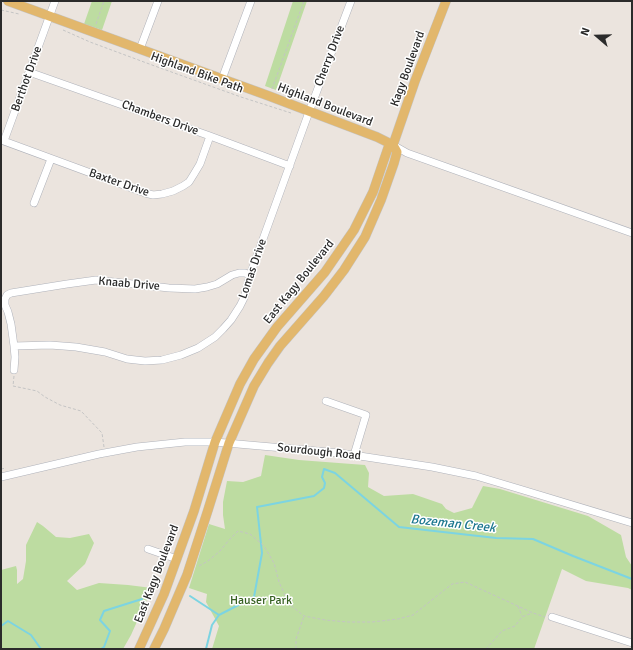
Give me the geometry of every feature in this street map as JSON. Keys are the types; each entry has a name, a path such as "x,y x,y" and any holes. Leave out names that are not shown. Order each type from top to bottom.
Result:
{"main road":[{"name":"Highland Boulevard","path":"8,1 48,19 93,32 269,96 377,137 393,145"},
{"name":"Kagy Boulevard","path":"393,145 446,1"},
{"name":"East Kagy Boulevard","path":"139,649 164,594 194,511 215,442 240,384 254,359 277,327 325,272 354,230 373,192 388,148 393,145"},
{"path":"154,649 187,574 228,443 254,386 280,346 324,296 344,270 366,237 394,163 397,152 393,145"}],"street":[{"name":"Berthot Drive","path":"2,141 55,1"},
{"path":"140,49 158,1"},
{"path":"222,80 251,1"},
{"name":"Cherry Drive","path":"309,112 352,1"},
{"name":"Chambers Drive","path":"29,72 290,166"},
{"name":"Lomas Drive","path":"14,346 50,345 76,347 145,361 162,360 181,355 198,348 215,337 227,324 244,298 250,275 309,112"},
{"name":"Baxter Drive","path":"2,141 153,195 173,191 188,182 200,164 210,136"},
{"name":"Highland Boulevard","path":"393,145 407,153 632,233"},
{"path":"34,203 51,159"},
{"name":"Knaab Drive","path":"14,346 11,324 5,305 7,295 17,292 96,280 169,288 195,289 217,284 232,275 239,273 250,275"},
{"path":"14,346 14,370"},
{"path":"326,402 366,415 354,455"},
{"name":"Sourdough Road","path":"1,477 137,446 186,442 215,442 354,455 432,467 476,476 632,523"},
{"path":"148,550 177,559"},
{"path":"552,617 632,643"}],"path":[{"path":"93,32 104,1"},
{"path":"269,96 304,1"},
{"path":"1,10 22,14"},
{"name":"Highland Bike Path","path":"48,19 90,42 241,97 295,114"},
{"path":"14,370 13,386 37,391 60,405 81,411 102,433 104,447"},
{"path":"200,566 220,551 238,531 250,534 264,546 274,564 279,582 289,604 304,616 348,622 372,622 398,619 413,615 452,584 464,582 533,613 544,617 552,617"},
{"path":"518,606 522,617"},
{"path":"486,649 502,631 515,626 522,617 533,613"},
{"path":"296,649 296,639 304,616"}],"green space":[{"path":"92,1 112,1 102,30 84,24"},
{"path":"293,1 307,1 276,90 265,86"},
{"name":"Hauser Park","path":"265,455 299,460 365,465 369,473 368,487 384,496 413,494 442,504 446,509 454,513 472,508 483,486 500,489 588,516 621,535 626,557 632,566 632,590 586,581 562,569 534,649 212,649 219,626 206,602 207,594 189,588 209,524 225,529 223,502 227,481 243,482 261,476"},
{"path":"37,522 56,537 70,538 89,534 94,543 85,564 67,581 77,590 99,583 152,588 131,635 123,649 1,649 1,570 16,566 17,584 23,579 26,561 26,545"}],"waterway":[{"name":"Bozeman Creek","path":"206,649 212,625 219,615 254,597 262,553 257,507 314,496 324,488 325,483 322,477 324,469 335,473 399,527 496,538 533,539 632,579"},
{"name":"Bozeman Creek","path":"190,596 219,615"},
{"name":"Bozeman Creek","path":"101,649 104,647 110,631 100,620 104,611 142,599"},
{"name":"Bozeman Creek","path":"1,626 8,621 31,635 41,649"}]}
